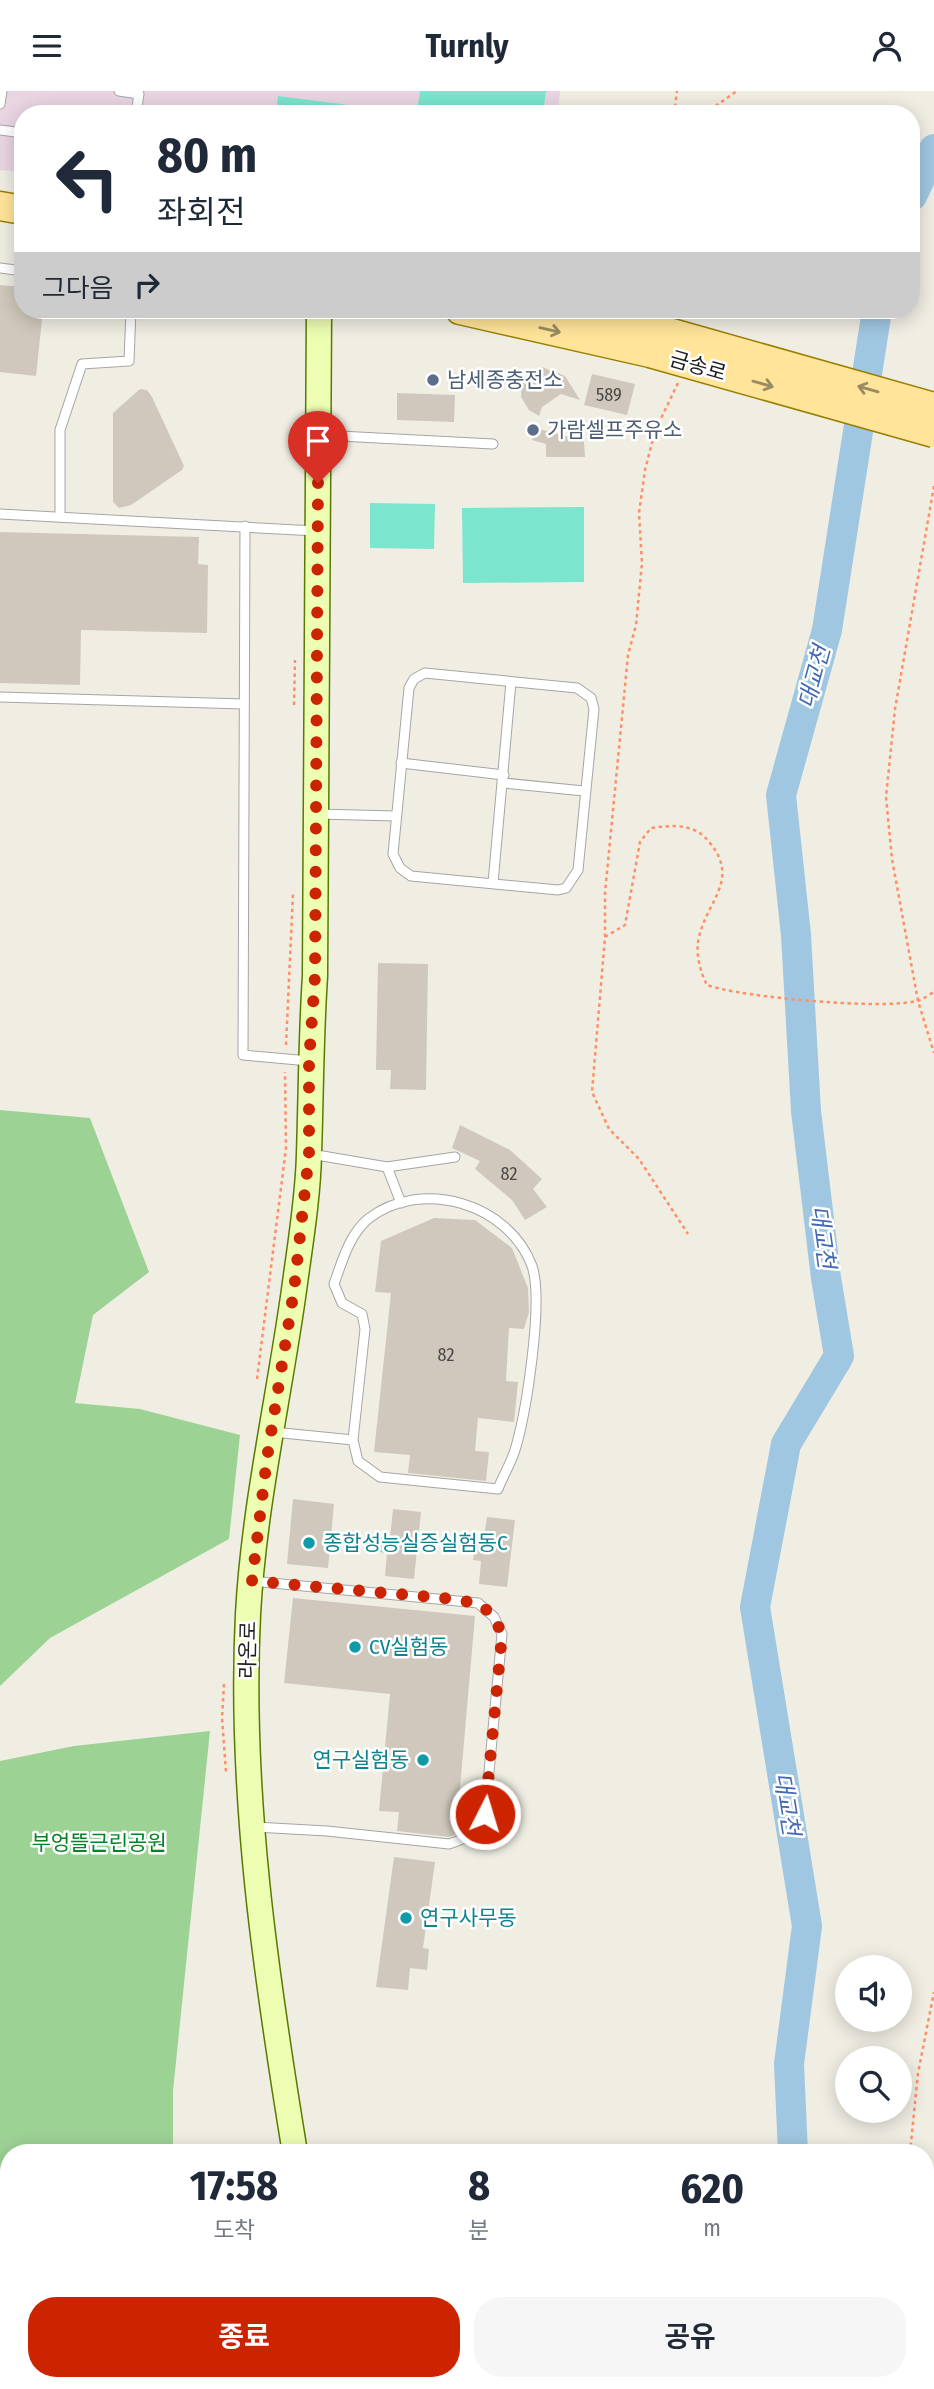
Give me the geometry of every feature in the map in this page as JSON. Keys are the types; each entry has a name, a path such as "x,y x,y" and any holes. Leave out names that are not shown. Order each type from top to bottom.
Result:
{"main road":[{"name":"라온로","path":"294,2144 272,1997 254,1827 247,1688 252,1581 294,1290 309,1154 297,1060 315,976 319,319"},
{"name":"금송로","path":"518,319 652,340 934,407"},
{"name":"금송로","path":"594,319 934,433"}],"lane":[{"path":"0,104 2,91"},
{"path":"119,91 139,94 137,105"},
{"path":"60,517 60,430 82,364 129,361 131,319"},
{"path":"318,435 493,444"},
{"path":"0,514 318,531"},
{"path":"245,526 243,1055 297,1060"},
{"path":"425,673 512,682 577,688 591,698 594,709 578,870 566,888 558,890 411,876 400,868 393,854 409,688 414,679 425,673"},
{"path":"493,883 512,682"},
{"path":"0,697 244,703"},
{"path":"401,763 584,791"},
{"path":"316,813 396,816"},
{"path":"309,1154 387,1167 455,1157"},
{"path":"387,1167 401,1203"},
{"path":"436,1198 480,1208 514,1234 532,1268 536,1319 515,1450 498,1489 380,1477 358,1461 352,1440 365,1329 362,1314 342,1303 334,1284 347,1248 368,1220 401,1203 436,1198"},
{"path":"272,1431 352,1440"},
{"path":"252,1581 478,1603 494,1616 502,1635 485,1814 480,1827 467,1839 449,1844 327,1831 254,1827"}],"path":[{"path":"717,105 737,91"},
{"path":"680,374 655,431 639,513 642,563 636,625 628,655 605,893 605,937 592,1092 609,1129 639,1159 688,1234"},
{"path":"934,485 895,709 886,797 892,859 918,1000 934,1052"},
{"path":"295,649 295,717"},
{"path":"605,937 625,925 640,842 651,828 676,825 702,832 720,855 724,872 699,938 699,969 707,985 723,991 760,997 863,1002 918,1000 934,992"},
{"path":"257,1382 297,1060 293,894"},
{"path":"225,1679 222,1718 227,1780"},
{"path":"911,2144 918,2073 934,1992"}],"shaded area":[{"path":"0,91 560,91 559,105 14,105 14,171 0,170"},
{"path":"420,91 546,91 544,105 418,105"},
{"path":"278,96 348,105 277,105"},
{"path":"370,503 435,504 434,549 370,548"},
{"path":"584,507 584,582 463,583 462,508"}],"green space":[{"path":"0,1110 90,1118 149,1272 93,1315 75,1403 140,1409 240,1435 229,1539 50,1638 0,1686"},
{"name":"부엉뜰근린공원","path":"210,1731 173,2091 173,2144 0,2144 0,1761 74,1746"}],"building":[{"path":"0,285 14,286 14,319 42,319 36,376 0,372"},
{"path":"542,367 565,376 580,400 561,394 542,407 539,416 529,410 521,397 522,384 530,372"},
{"path":"592,374 635,384 627,415 584,405"},
{"path":"140,389 147,390 152,397 184,466 131,505 119,508 113,502 113,413"},
{"path":"397,393 455,395 454,422 397,420"},
{"path":"536,428 584,441 585,457 546,457 546,444 532,440"},
{"path":"0,532 199,537 198,564 208,565 207,633 81,630 80,685 0,683"},
{"path":"378,963 428,964 426,1090 390,1089 391,1070 376,1070"},
{"path":"460,1125 510,1150 542,1179 533,1189 547,1207 525,1220 512,1200 475,1169 480,1161 452,1148"},
{"path":"434,1218 475,1220 512,1248 528,1288 529,1312 524,1329 509,1328 506,1381 518,1382 514,1422 478,1418 475,1451 489,1452 486,1481 408,1473 410,1455 374,1452 391,1293 375,1292 381,1241"},
{"name":"종합성능실증실험동C","path":"293,1499 334,1504 328,1568 287,1564"},
{"path":"393,1509 421,1512 414,1579 385,1576 387,1554 380,1552 381,1537 390,1538"},
{"path":"487,1517 515,1520 507,1587 479,1584 481,1561 473,1560 475,1545 483,1546"},
{"path":"293,1598 475,1616 456,1834 449,1837 397,1831 399,1812 379,1811 390,1694 284,1683"},
{"name":"연구사무동","path":"394,1857 435,1862 423,1948 429,1949 427,1970 410,1968 408,1990 376,1987"}],"waterway":[{"name":"대교천","path":"920,179 934,149"},
{"name":"대교천","path":"793,2144 789,2064 807,1926 755,1607 786,1444 839,1356 826,1278 806,1111 796,935 781,795 827,630 876,319"}],"place":[{"name":"남세종충전소","path":"433,380"},
{"name":"가람셀프주유소","path":"533,430"},
{"name":"종합성능실증실험동C","path":"309,1543"},
{"name":"CV실험동","path":"355,1647"},
{"name":"연구실험동","path":"423,1760"},
{"name":"연구사무동","path":"406,1918"}],"route":[{"path":"318,483 315,976 309,1061 308,1176 252,1581 454,1599 478,1603 494,1616 502,1635 485,1814"}]}
